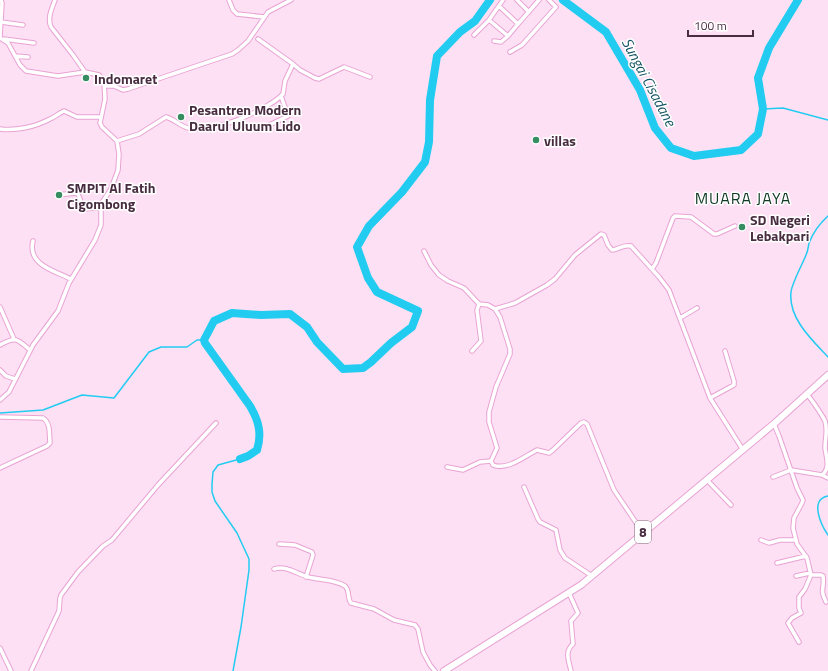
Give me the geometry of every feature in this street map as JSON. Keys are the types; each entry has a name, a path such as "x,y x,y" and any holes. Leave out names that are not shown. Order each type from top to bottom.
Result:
{"highway":[{"name":"8","path":"444,671 569,593 592,576 774,424 828,375"}],"street":[{"path":"1,0 1,38"},
{"path":"55,0 50,17 50,25 74,55 85,72"},
{"path":"229,0 233,10 237,14 264,17"},
{"path":"105,86 115,86 122,90 128,89 232,54 248,41 264,17 272,9 290,0"},
{"path":"474,35 489,20 503,0"},
{"path":"517,0 529,12"},
{"path":"494,41 501,42 508,36 539,0"},
{"path":"510,52 522,45 556,7 549,0"},
{"path":"499,6 518,24"},
{"path":"489,20 508,36"},
{"path":"1,22 23,25"},
{"path":"1,38 34,43"},
{"path":"0,400 9,392 30,350 58,311 71,279 99,233 102,219 100,207 102,201 113,186 118,170 119,154 117,141 100,123 105,104 105,86 104,81 99,75 85,72 58,76 29,72 23,69 8,43 1,38"},
{"path":"258,39 315,78 323,78 344,67 370,77"},
{"path":"15,56 28,57"},
{"path":"117,141 139,134 166,117 188,128 207,129 247,116 284,92 285,81 293,64"},
{"path":"259,130 288,116 280,96"},
{"path":"0,128 10,130 44,122 64,111 77,117 101,117"},
{"path":"57,195 76,193 79,195 81,205 85,209 100,207"},
{"path":"652,269 656,263 674,217 691,217 715,234 735,226"},
{"path":"424,251 431,265 440,275 448,281 464,288 478,304 488,305 495,308 515,303 547,285 555,279 575,255 601,234 604,236 612,250 630,246 652,269 668,290 710,398 743,450"},
{"path":"33,241 31,247 38,262 45,268 71,279"},
{"path":"472,351 481,339 477,310 478,304"},
{"path":"0,308 14,339"},
{"path":"491,462 497,448 489,422 489,412 496,387 510,354 510,349 500,317 495,308"},
{"path":"680,318 697,308"},
{"path":"0,345 14,339 20,341 30,350"},
{"path":"710,398 734,385 725,351"},
{"path":"0,370 6,376 15,379"},
{"path":"808,394 825,421 827,428 828,435 826,438 825,450 828,466 822,475"},
{"path":"0,417 45,419 49,425 50,443 47,446 0,468"},
{"path":"447,467 463,470 480,462 491,462 494,466 501,466 519,460 537,450 549,453 580,423 584,422 587,424 614,490 643,533"},
{"path":"31,671 59,611 60,598 73,578 103,546 112,540 158,485 216,423"},
{"path":"774,424 796,488 802,500 802,503 794,518 793,528 795,540 806,556 810,574 805,589 799,597 799,608 801,613 792,618 788,623 799,642"},
{"path":"773,477 791,470 822,475 828,478"},
{"path":"707,480 730,505"},
{"path":"524,487 540,522 556,530 562,554 565,558 592,576"},
{"path":"761,540 769,543 780,540 795,540"},
{"path":"279,544 294,545 312,552 313,555 306,577"},
{"path":"777,563 806,556"},
{"path":"274,569 282,567 306,577 344,585 348,590 351,603 374,609 394,620 415,625 418,629 423,652 435,671"},
{"path":"796,576 810,574 823,576 824,581 822,593 826,602"},
{"path":"569,593 578,613 571,621 573,644 567,651 571,671"},
{"path":"0,648 11,671"}],"waterway":[{"name":"Sungai Cisadane","path":"240,459 257,450 259,444 259,428 256,417 250,406 205,343 204,340 214,321 232,313 261,315 290,314 307,327 317,342 343,369 363,368 391,343 412,327 418,311 377,292 368,278 357,247 369,226 402,192 425,162 429,142 430,100 437,56 460,32 475,21 490,0"},
{"name":"Sungai Cisadane","path":"563,0 606,32 640,90 655,128 671,148 694,156 741,150 758,134 763,109 758,78 769,48 798,0"},
{"path":"763,109 783,108 828,120"},
{"path":"828,216 815,232 809,243 807,254 795,279 791,292 791,302 797,320 808,336 828,357"},
{"name":"Sungai Cisadane","path":"0,413 43,410 82,395 114,398 149,352 161,347 187,347 197,340 204,340"},
{"path":"233,671 241,627 249,570 249,559 237,533 215,501 212,492 212,484 213,472 218,465 240,459"},
{"path":"828,496 822,498 818,507 818,513 822,525 828,535"}],"place":[{"name":"Indomaret","path":"86,78"},
{"name":"Pesantren Modern Daarul Uluum Lido","path":"181,117"},
{"name":"villas","path":"536,140"},
{"name":"SMPIT Al Fatih Cigombong","path":"59,195"},
{"name":"SD Negeri Lebakpari","path":"742,227"}],"district":[{"name":"MUARA JAYA","path":"743,198"}]}
